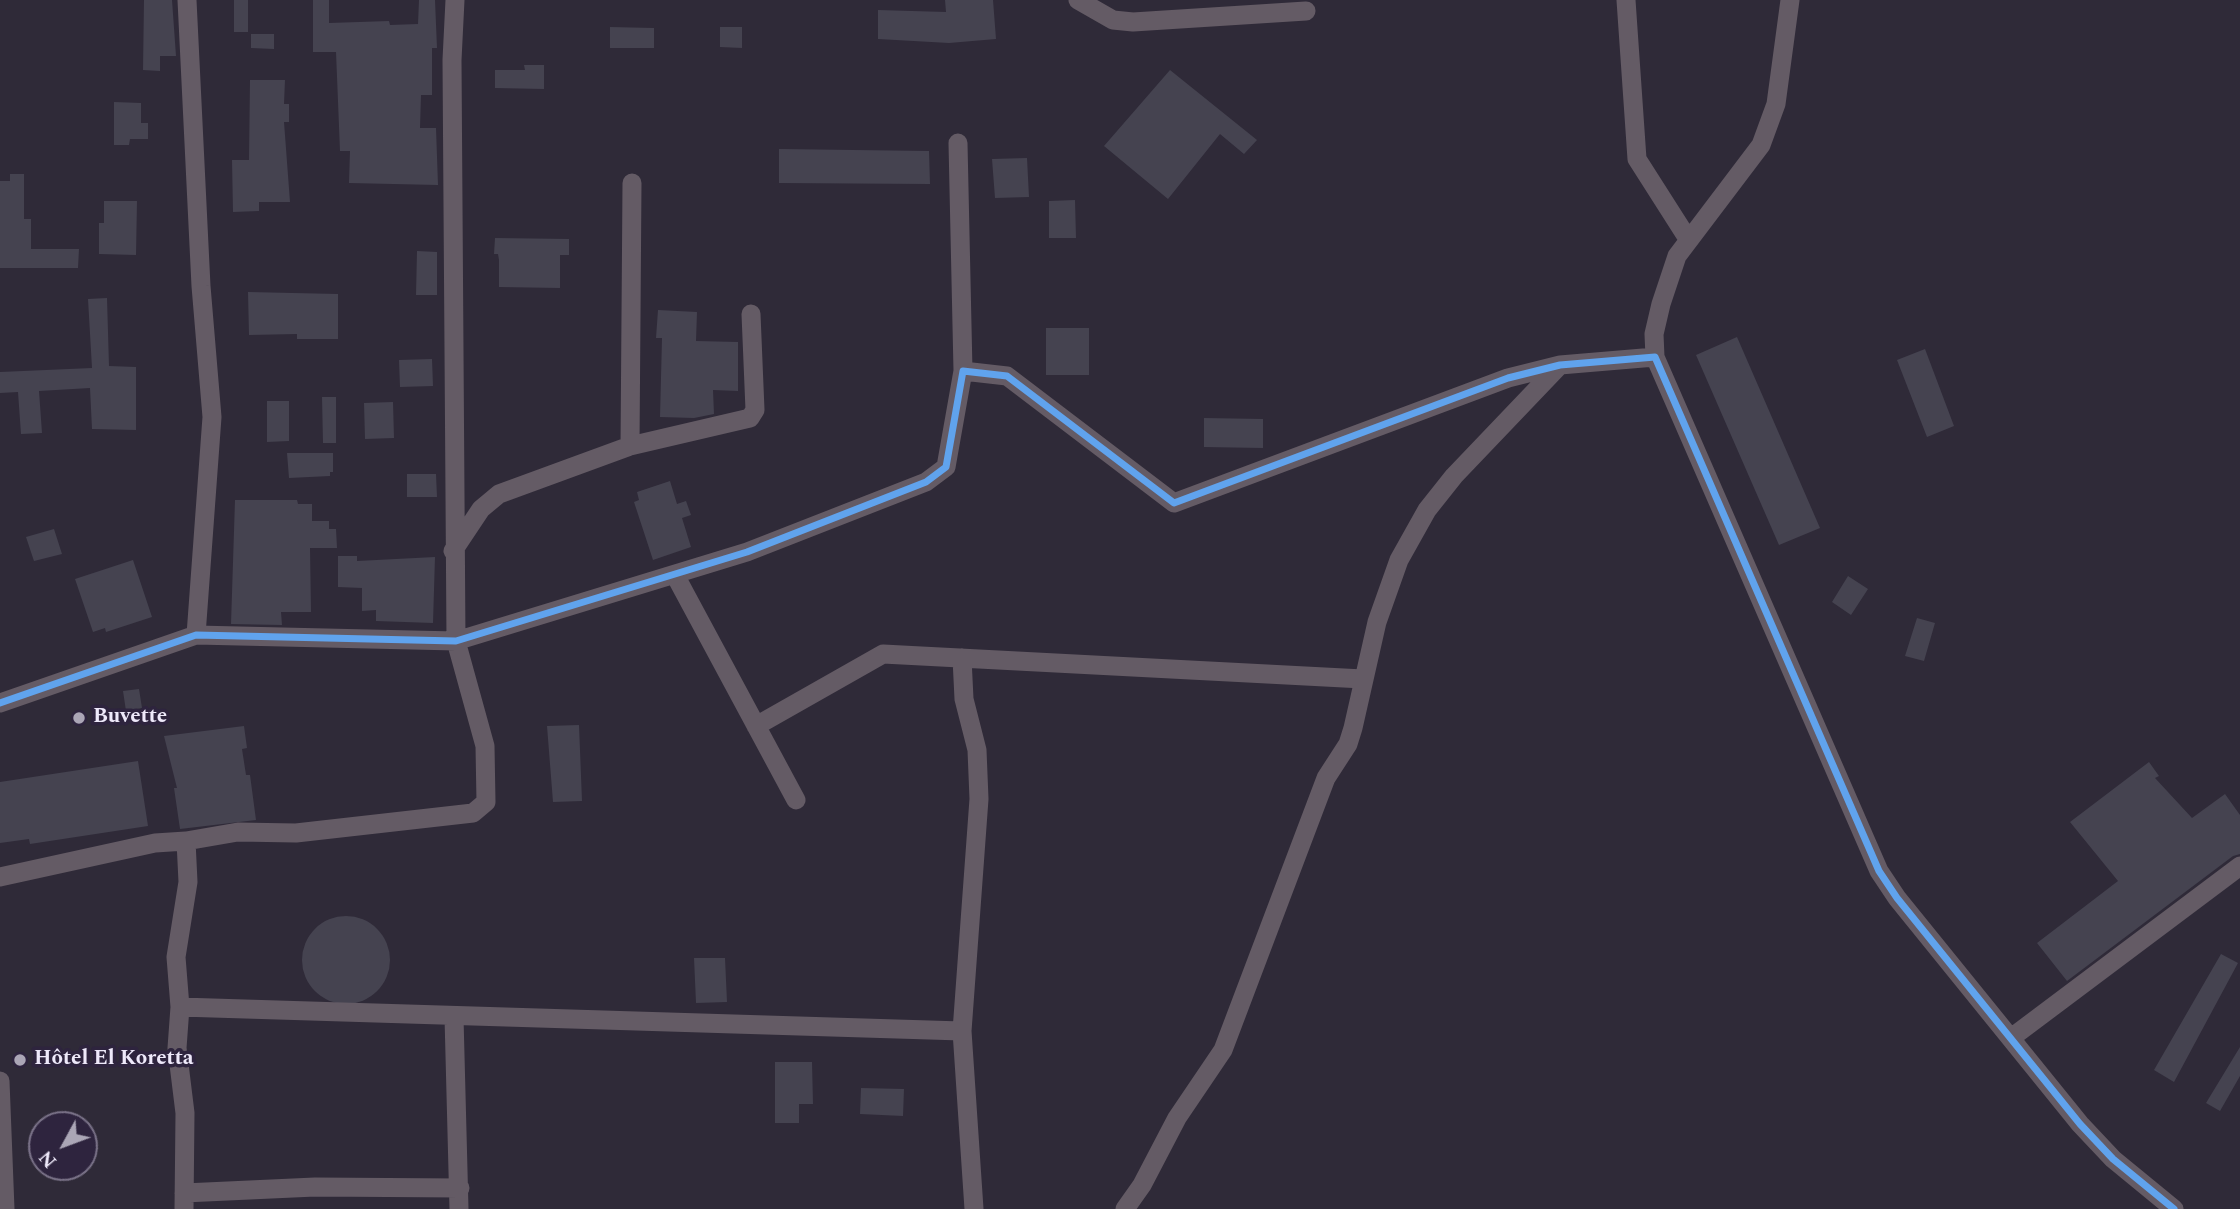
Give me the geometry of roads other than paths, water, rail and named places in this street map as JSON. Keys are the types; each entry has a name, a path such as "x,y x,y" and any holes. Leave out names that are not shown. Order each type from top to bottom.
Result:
{"street":[{"path":"187,0 201,286 212,417 196,635"},
{"path":"0,877 155,843 238,832 296,833 402,822 481,809 486,802 485,746 456,641 453,551 452,60 455,0"},
{"path":"1078,0 1113,20 1133,22 1306,11"},
{"path":"1626,0 1637,159 1688,239"},
{"path":"1790,0 1776,104 1761,145 1677,256 1654,334 1655,357 1879,871 1897,898 2080,1124 2113,1159 2174,1209"},
{"path":"0,703 196,635 456,641 747,552 926,482 946,467 963,370 958,143"},
{"path":"630,446 632,183"},
{"path":"453,551 481,509 499,495 630,446 750,418 755,410 751,314"},
{"path":"963,370 1007,376 1174,503 1508,378 1560,365 1655,357"},
{"path":"1125,1209 1142,1185 1177,1118 1223,1050 1326,778 1348,744 1377,622 1399,560 1427,510 1454,476 1560,365"},
{"path":"675,575 796,800"},
{"path":"756,726 883,654 1363,679"},
{"path":"961,658 964,699 977,750 979,799 962,1031 974,1209"},
{"path":"186,841 188,882 176,957 180,1007 177,1048 185,1113 184,1201 314,1187 460,1188"},
{"path":"2011,1038 2240,866"},
{"path":"180,1007 962,1031"},
{"path":"454,1017 459,1209"},
{"path":"0,1081 5,1209"}],"place":[{"name":"Buvette","path":"79,718"},
{"name":"Hôtel El Koretta","path":"20,1060"}]}
